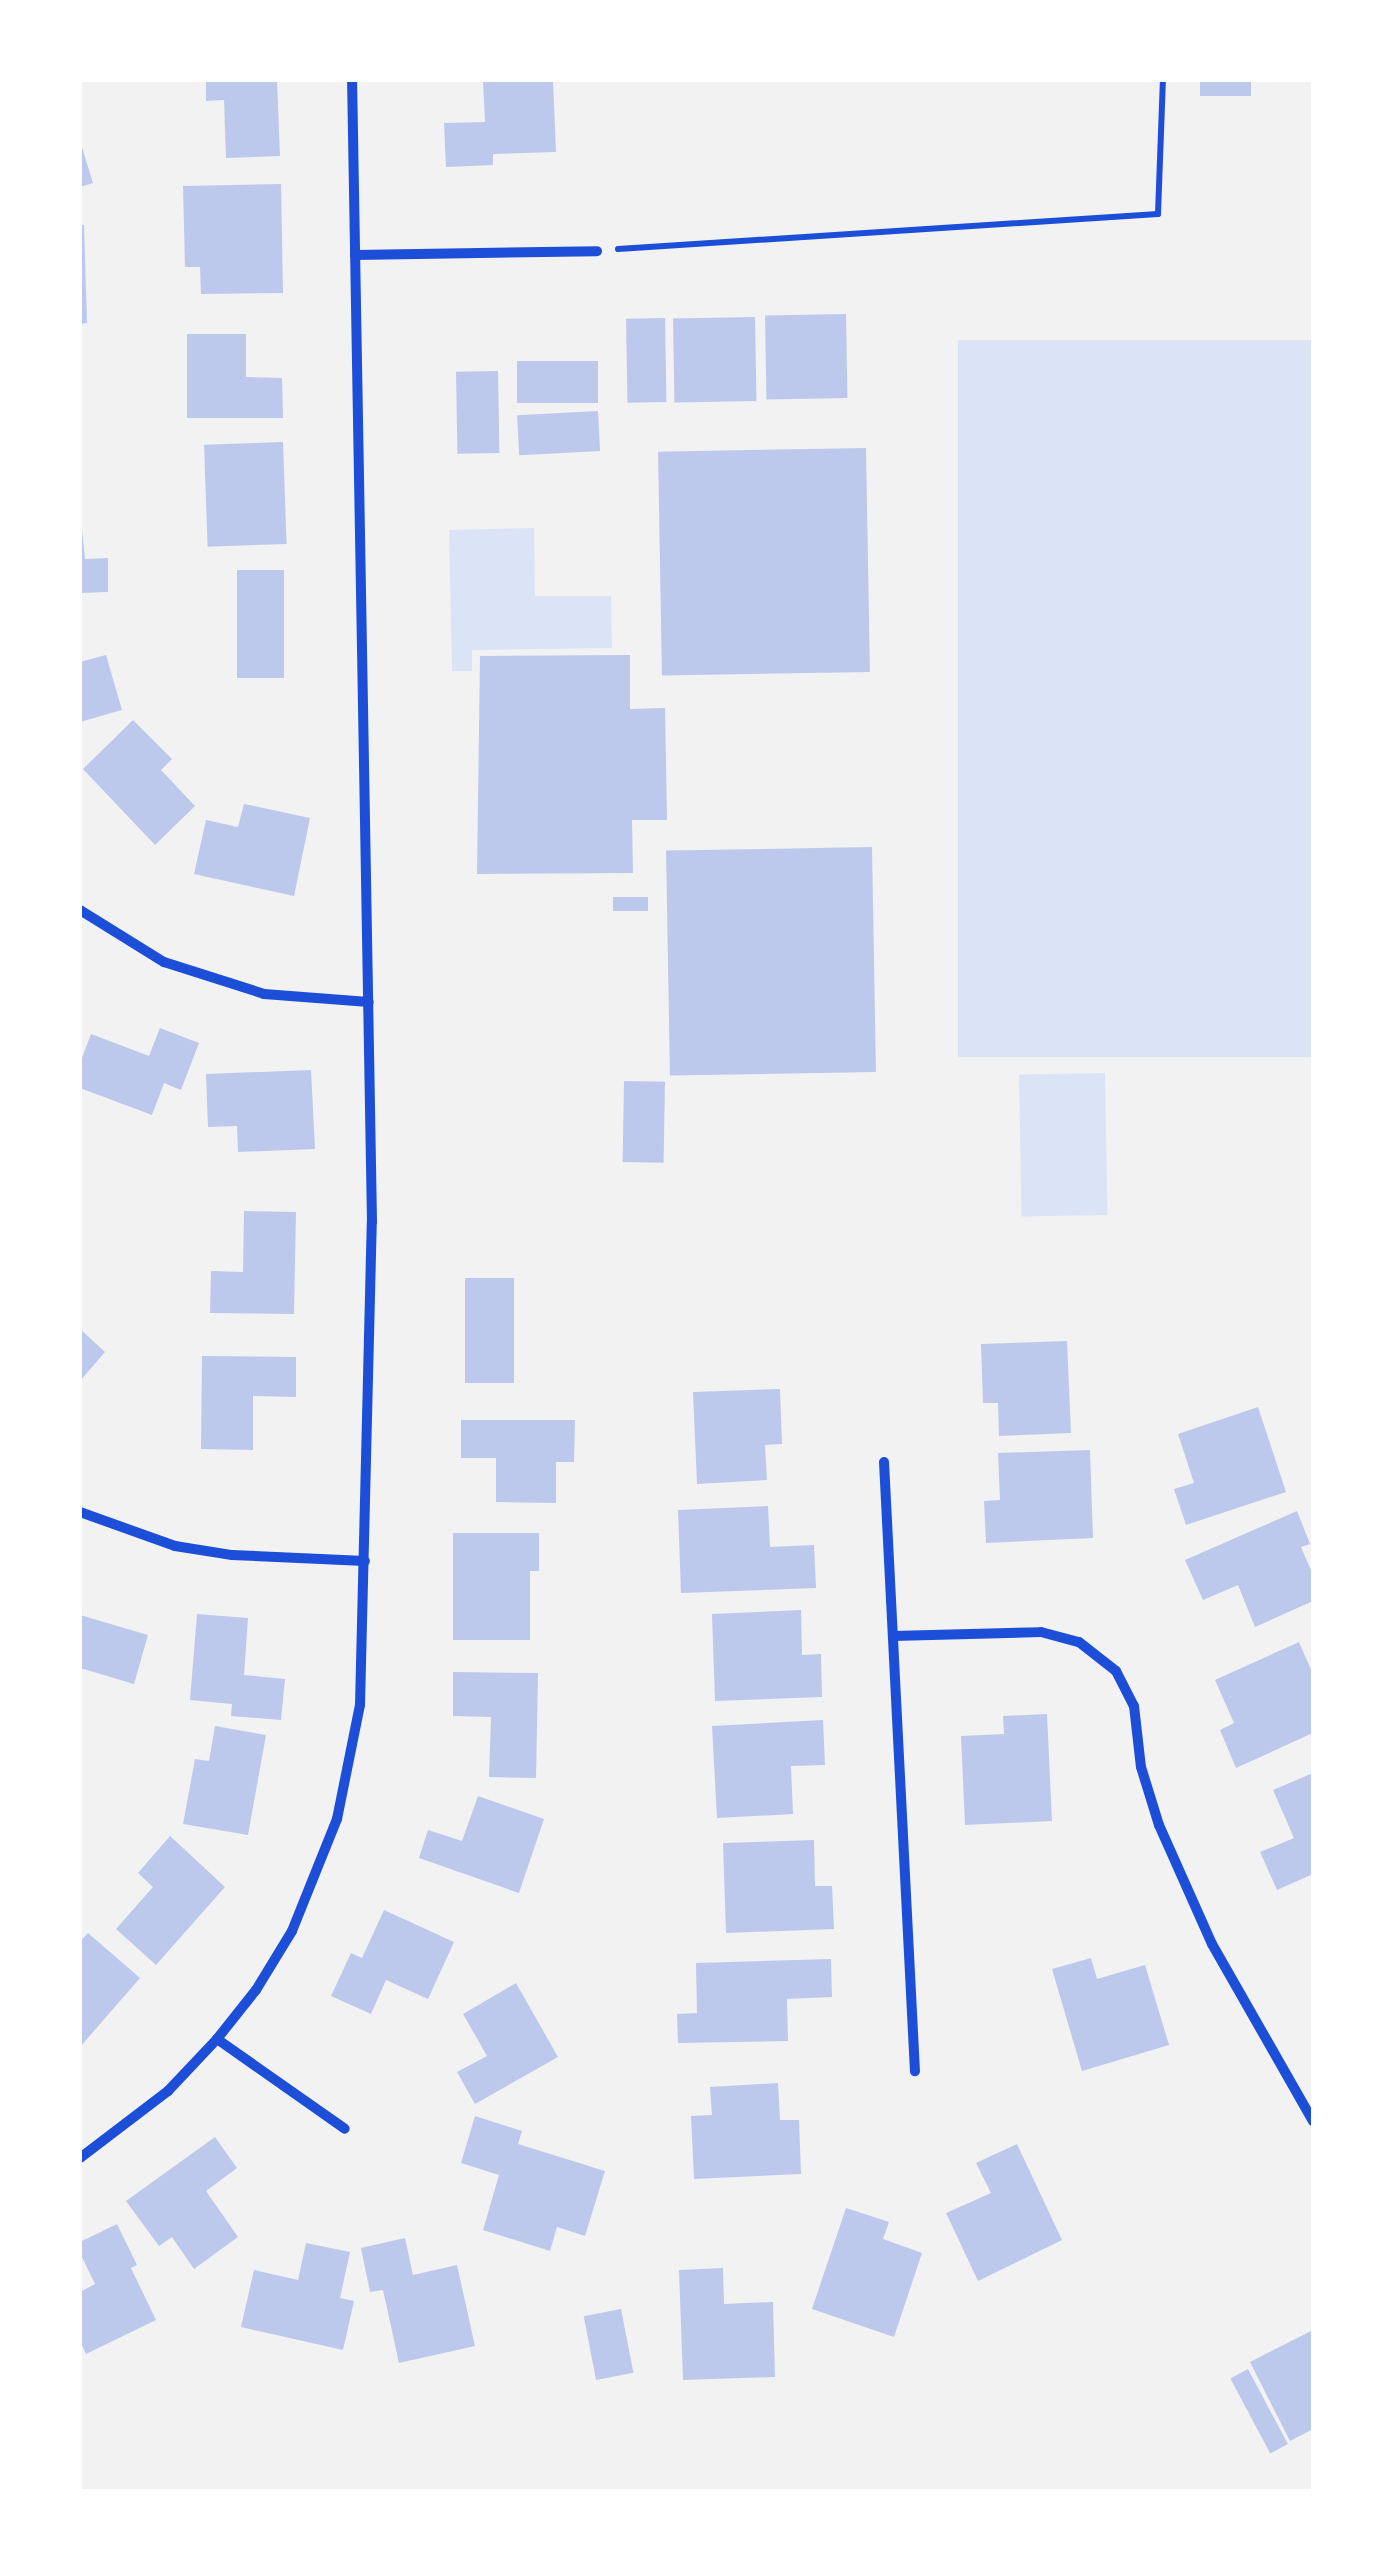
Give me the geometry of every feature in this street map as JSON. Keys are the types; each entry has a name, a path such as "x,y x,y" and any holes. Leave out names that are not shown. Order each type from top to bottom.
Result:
{"street":[{"path":"80,2158 168,2091 218,2039 292,1931 337,1819 360,1706 372,1222 352,80"},
{"path":"355,255 597,251"},
{"path":"80,910 164,962 264,994 369,1002"},
{"path":"884,1462 915,2071"},
{"path":"80,1512 175,1546 232,1554 364,1560"},
{"path":"893,1636 1041,1632 1078,1642 1116,1671 1134,1706 1140,1766 1158,1825 1212,1944 1313,2122"},
{"path":"218,2039 345,2128"}],"path":[{"path":"597,251 1158,214 1163,80"}],"shaded area":[{"path":"958,340 1313,340 1313,1057 958,1057"},
{"path":"534,528 535,596 611,596 612,648 472,650 472,671 452,671 449,530"},
{"path":"1105,1073 1107,1215 1021,1216 1019,1075"}],"building":[{"path":"206,80 277,80 280,156 226,158 224,100 206,101"},
{"path":"483,80 553,80 556,152 493,154 493,165 446,167 444,123 485,122"},
{"path":"1200,80 1251,80 1251,96 1200,96"},
{"path":"80,141 93,183 80,187"},
{"path":"281,184 283,293 201,294 200,267 185,267 183,186"},
{"path":"80,225 84,225 87,323 80,324"},
{"path":"846,314 847,398 766,399 765,315"},
{"path":"755,317 756,401 674,402 673,318"},
{"path":"665,318 666,402 627,403 626,319"},
{"path":"187,334 246,334 246,377 282,378 283,418 187,418"},
{"path":"517,361 598,361 598,403 517,403"},
{"path":"498,371 499,453 457,454 456,372"},
{"path":"598,411 600,451 519,455 517,415"},
{"path":"283,442 287,544 208,547 204,445"},
{"path":"866,448 870,672 662,676 658,452"},
{"path":"80,511 85,559 108,558 108,592 80,593"},
{"path":"237,570 284,570 284,678 237,678"},
{"path":"106,655 122,710 80,722 80,662"},
{"path":"630,655 630,709 665,708 667,820 632,820 633,873 477,874 480,656"},
{"path":"133,720 172,759 161,770 195,806 155,845 83,769"},
{"path":"244,804 310,818 294,896 194,874 206,820 238,827"},
{"path":"872,847 876,1072 670,1076 666,851"},
{"path":"613,897 648,897 648,911 613,911"},
{"path":"160,1028 199,1043 181,1090 164,1083 152,1115 80,1088 80,1063 91,1034 149,1056"},
{"path":"311,1070 315,1149 238,1152 237,1126 208,1127 206,1074"},
{"path":"624,1081 665,1082 664,1163 623,1162"},
{"path":"244,1211 296,1212 294,1314 210,1313 211,1271 243,1272"},
{"path":"465,1278 514,1278 514,1383 465,1383"},
{"path":"80,1329 105,1352 80,1381"},
{"path":"1067,1341 1071,1433 999,1436 998,1403 983,1403 981,1344"},
{"path":"202,1356 296,1357 296,1397 253,1396 253,1450 201,1449"},
{"path":"780,1389 782,1444 765,1445 767,1480 697,1484 693,1392"},
{"path":"1258,1407 1286,1492 1186,1525 1174,1489 1194,1483 1178,1434"},
{"path":"461,1420 575,1420 574,1462 556,1462 556,1503 496,1502 496,1458 461,1458"},
{"path":"1090,1450 1093,1538 986,1543 984,1501 1000,1500 998,1453"},
{"path":"768,1506 770,1547 814,1545 816,1588 681,1593 678,1510"},
{"path":"1297,1511 1310,1544 1301,1547 1313,1575 1313,1601 1255,1627 1238,1585 1203,1600 1185,1560"},
{"path":"453,1533 539,1533 539,1571 530,1571 530,1640 453,1640"},
{"path":"801,1610 802,1655 821,1654 822,1697 715,1701 712,1614"},
{"path":"197,1614 248,1618 244,1675 285,1679 281,1720 231,1716 232,1704 190,1700"},
{"path":"80,1615 148,1635 134,1684 80,1668"},
{"path":"1299,1642 1313,1674 1313,1733 1236,1768 1220,1730 1234,1723 1215,1680"},
{"path":"453,1672 538,1673 536,1778 489,1777 491,1717 453,1716"},
{"path":"1047,1714 1052,1821 965,1825 961,1736 1004,1734 1003,1716"},
{"path":"823,1720 825,1765 791,1766 793,1814 717,1818 712,1726"},
{"path":"215,1726 266,1735 248,1835 183,1824 195,1759 209,1761"},
{"path":"1313,1773 1313,1874 1277,1890 1260,1852 1294,1838 1273,1790"},
{"path":"478,1796 544,1819 519,1893 419,1858 428,1830 462,1841"},
{"path":"170,1836 225,1887 156,1965 116,1929 153,1887 138,1873"},
{"path":"814,1840 815,1886 832,1886 834,1929 726,1933 723,1843"},
{"path":"384,1910 454,1942 428,1999 386,1980 371,2014 331,1996 351,1953 362,1958"},
{"path":"88,1933 140,1978 80,2047 80,1942"},
{"path":"1091,1958 1097,1979 1145,1965 1169,2045 1082,2071 1052,1969"},
{"path":"831,1959 832,1997 787,1999 788,2041 678,2043 677,2014 697,2013 696,1963"},
{"path":"516,1983 558,2057 475,2104 457,2072 487,2056 463,2014"},
{"path":"778,2083 780,2120 799,2120 801,2174 694,2179 691,2116 712,2115 710,2087"},
{"path":"475,2116 522,2131 518,2144 605,2171 585,2236 557,2227 550,2251 483,2230 499,2175 461,2163"},
{"path":"215,2137 237,2168 206,2191 238,2237 194,2269 172,2237 159,2246 126,2201"},
{"path":"1017,2144 1062,2240 978,2281 946,2213 991,2193 976,2163"},
{"path":"846,2208 889,2222 883,2239 922,2253 894,2337 812,2309"},
{"path":"117,2224 137,2265 131,2268 156,2320 86,2354 80,2341 80,2292 95,2284 80,2253 80,2242"},
{"path":"405,2238 413,2275 457,2265 475,2346 399,2363 383,2290 370,2292 361,2248"},
{"path":"306,2243 350,2252 340,2298 354,2301 343,2350 241,2327 254,2270 298,2280"},
{"path":"723,2268 724,2304 773,2302 775,2377 683,2380 679,2270"},
{"path":"621,2309 633,2373 596,2380 584,2316"},
{"path":"1313,2330 1313,2429 1290,2441 1250,2362"},
{"path":"1248,2369 1288,2444 1270,2453 1230,2378"}]}
